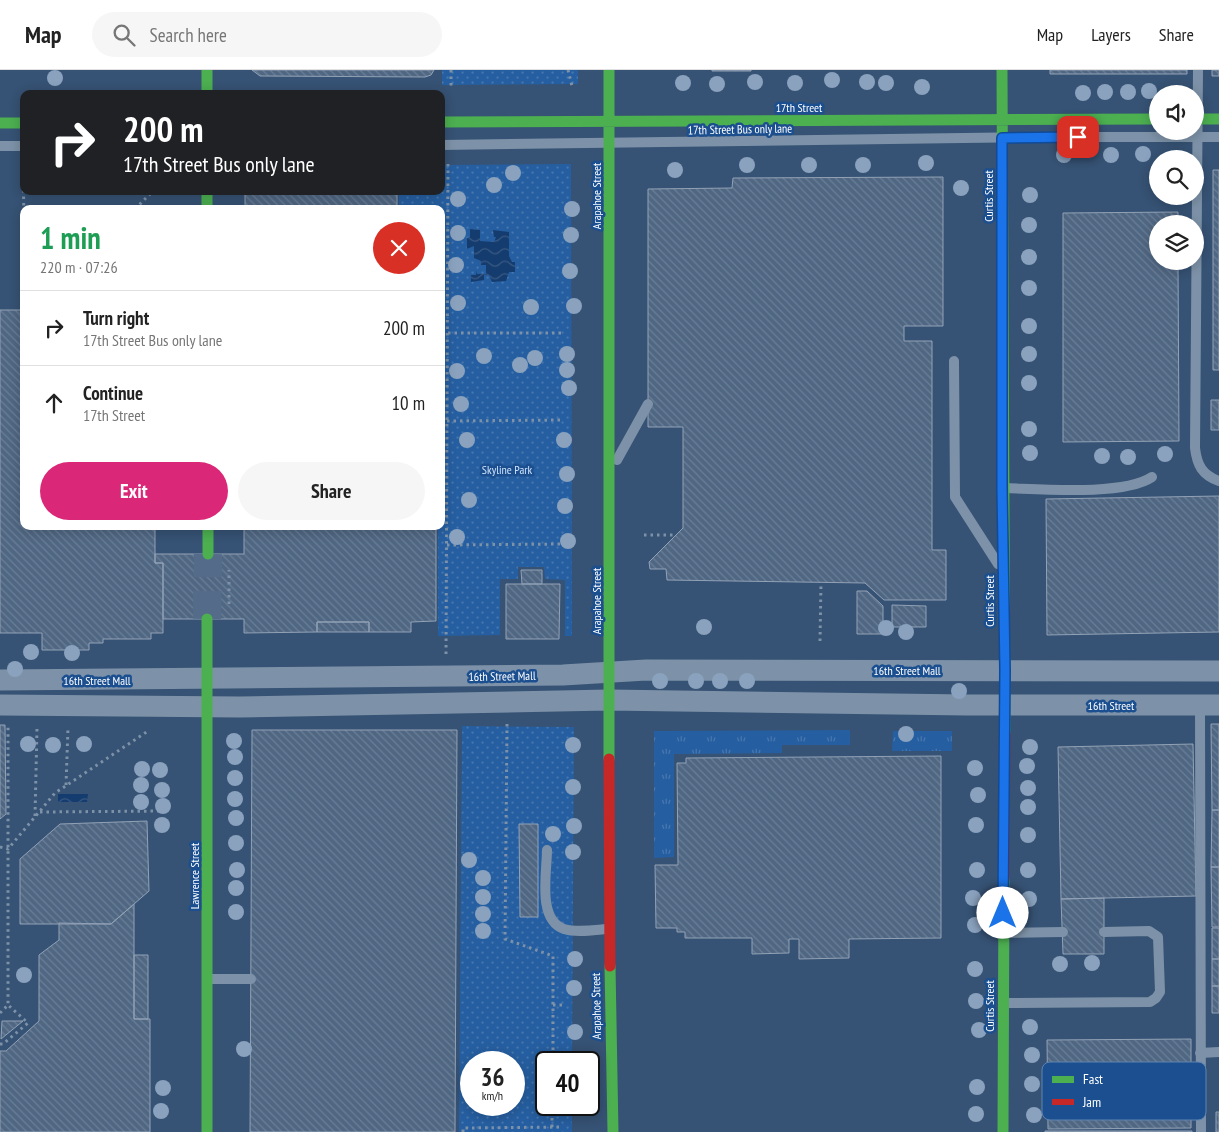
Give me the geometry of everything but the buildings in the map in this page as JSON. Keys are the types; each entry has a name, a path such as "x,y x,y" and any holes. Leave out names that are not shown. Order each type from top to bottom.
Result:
{"street":[{"path":"207,70 207,90"},
{"name":"Arapahoe Street","path":"609,70 609,929 613,1132"},
{"name":"Curtis Street","path":"1002,70 1002,488 1005,670 1003,705 1003,1132"},
{"name":"17th Street","path":"445,122 1149,119"},
{"path":"1204,119 1219,119"},
{"path":"0,123 20,123"},
{"path":"208,530 208,554"},
{"name":"Lawrence Street","path":"207,619 207,1132"},
{"path":"1005,670 1219,671"},
{"name":"16th Street Mall","path":"0,680 207,680 563,675 610,672 1005,670"},
{"name":"16th Street Mall","path":"4,712 609,700 1003,705"},
{"name":"16th Street","path":"1003,705 1210,705"}],"lane":[{"path":"1197,85 1198,70"},
{"name":"17th Street Bus only lane","path":"445,145 1149,137"},
{"path":"1204,137 1219,137"},
{"path":"1198,140 1195,448 1198,464 1203,472 1219,481"},
{"path":"0,146 20,146"},
{"path":"954,361 955,498 1003,572"},
{"path":"610,472 648,404"},
{"path":"1002,488 1112,488 1132,486 1152,477"},
{"path":"1200,1062 1210,705"},
{"path":"547,850 546,907 553,922 568,930 609,929"},
{"path":"1003,1003 1150,1002 1156,998 1160,992 1158,937 1149,931 1104,932"},
{"path":"1003,933 1062,932"},
{"path":"207,979 251,979"},
{"path":"1200,1052 1219,1052"}],"path":[{"path":"451,70 451,86"},
{"path":"568,70 572,86"},
{"path":"446,660 448,163"},
{"path":"140,205 149,195"},
{"path":"448,333 562,333"},
{"path":"447,421 562,420"},
{"path":"644,535 675,535"},
{"path":"447,545 562,544"},
{"path":"229,563 229,608"},
{"path":"820,641 821,582"},
{"path":"0,1013 8,1005 8,849 4,712"},
{"path":"35,817 37,719"},
{"path":"507,719 505,939 553,956 552,1051"},
{"path":"66,785 68,720"},
{"path":"8,849 55,793 149,730"},
{"path":"40,812 166,811"},
{"path":"0,847 8,849"},
{"path":"0,1044 28,1023 8,1005"},
{"path":"553,1006 562,1005"},
{"path":"552,1116 552,1127"},
{"path":"463,1132 463,1128 563,1127"}],"green space":[{"path":"442,70 578,70 578,84 442,85"},
{"name":"Skyline Park","path":"571,164 572,636 565,636 565,580 545,579 544,567 518,567 518,579 500,579 500,635 438,636 438,530 445,530 445,205 399,205 399,195 445,195 445,165"},
{"path":"462,726 574,727 572,1051 535,1051 535,1116 572,1116 572,1132 459,1132"},
{"path":"850,730 850,745 782,745 782,753 674,754 674,857 654,858 654,731"},
{"path":"893,731 952,731 952,751 892,751"}],"water":[{"path":"470,229 480,230 480,241 494,242 496,237 494,237 493,230 509,232 509,256 512,262 515,262 515,272 509,272 506,281 492,282 489,275 484,275 484,280 471,282 471,275 476,275 477,270 477,274 486,274 486,265 481,265 481,261 474,258 474,246 467,249 467,238 470,237"},
{"path":"58,794 88,794 87,802 58,802"}],"tunnel":[{"path":"207,619 208,554"}],"traffic: fast":[{"path":"207,70 207,90"},
{"path":"609,70 609,759"},
{"path":"1002,70 1005,733"},
{"path":"445,122 1149,119"},
{"path":"1204,119 1219,119"},
{"path":"0,123 20,123"},
{"path":"207,195 207,205"},
{"path":"208,530 208,554"},
{"path":"207,619 207,1132"},
{"path":"1003,1132 1004,879"},
{"path":"610,966 613,1132"}],"traffic: jam":[{"path":"1004,879 1005,733"},
{"path":"609,759 610,966"}],"route":[{"path":"1003,913 1003,705 1005,670 1003,641 1002,488 1002,138 1078,137"}]}
